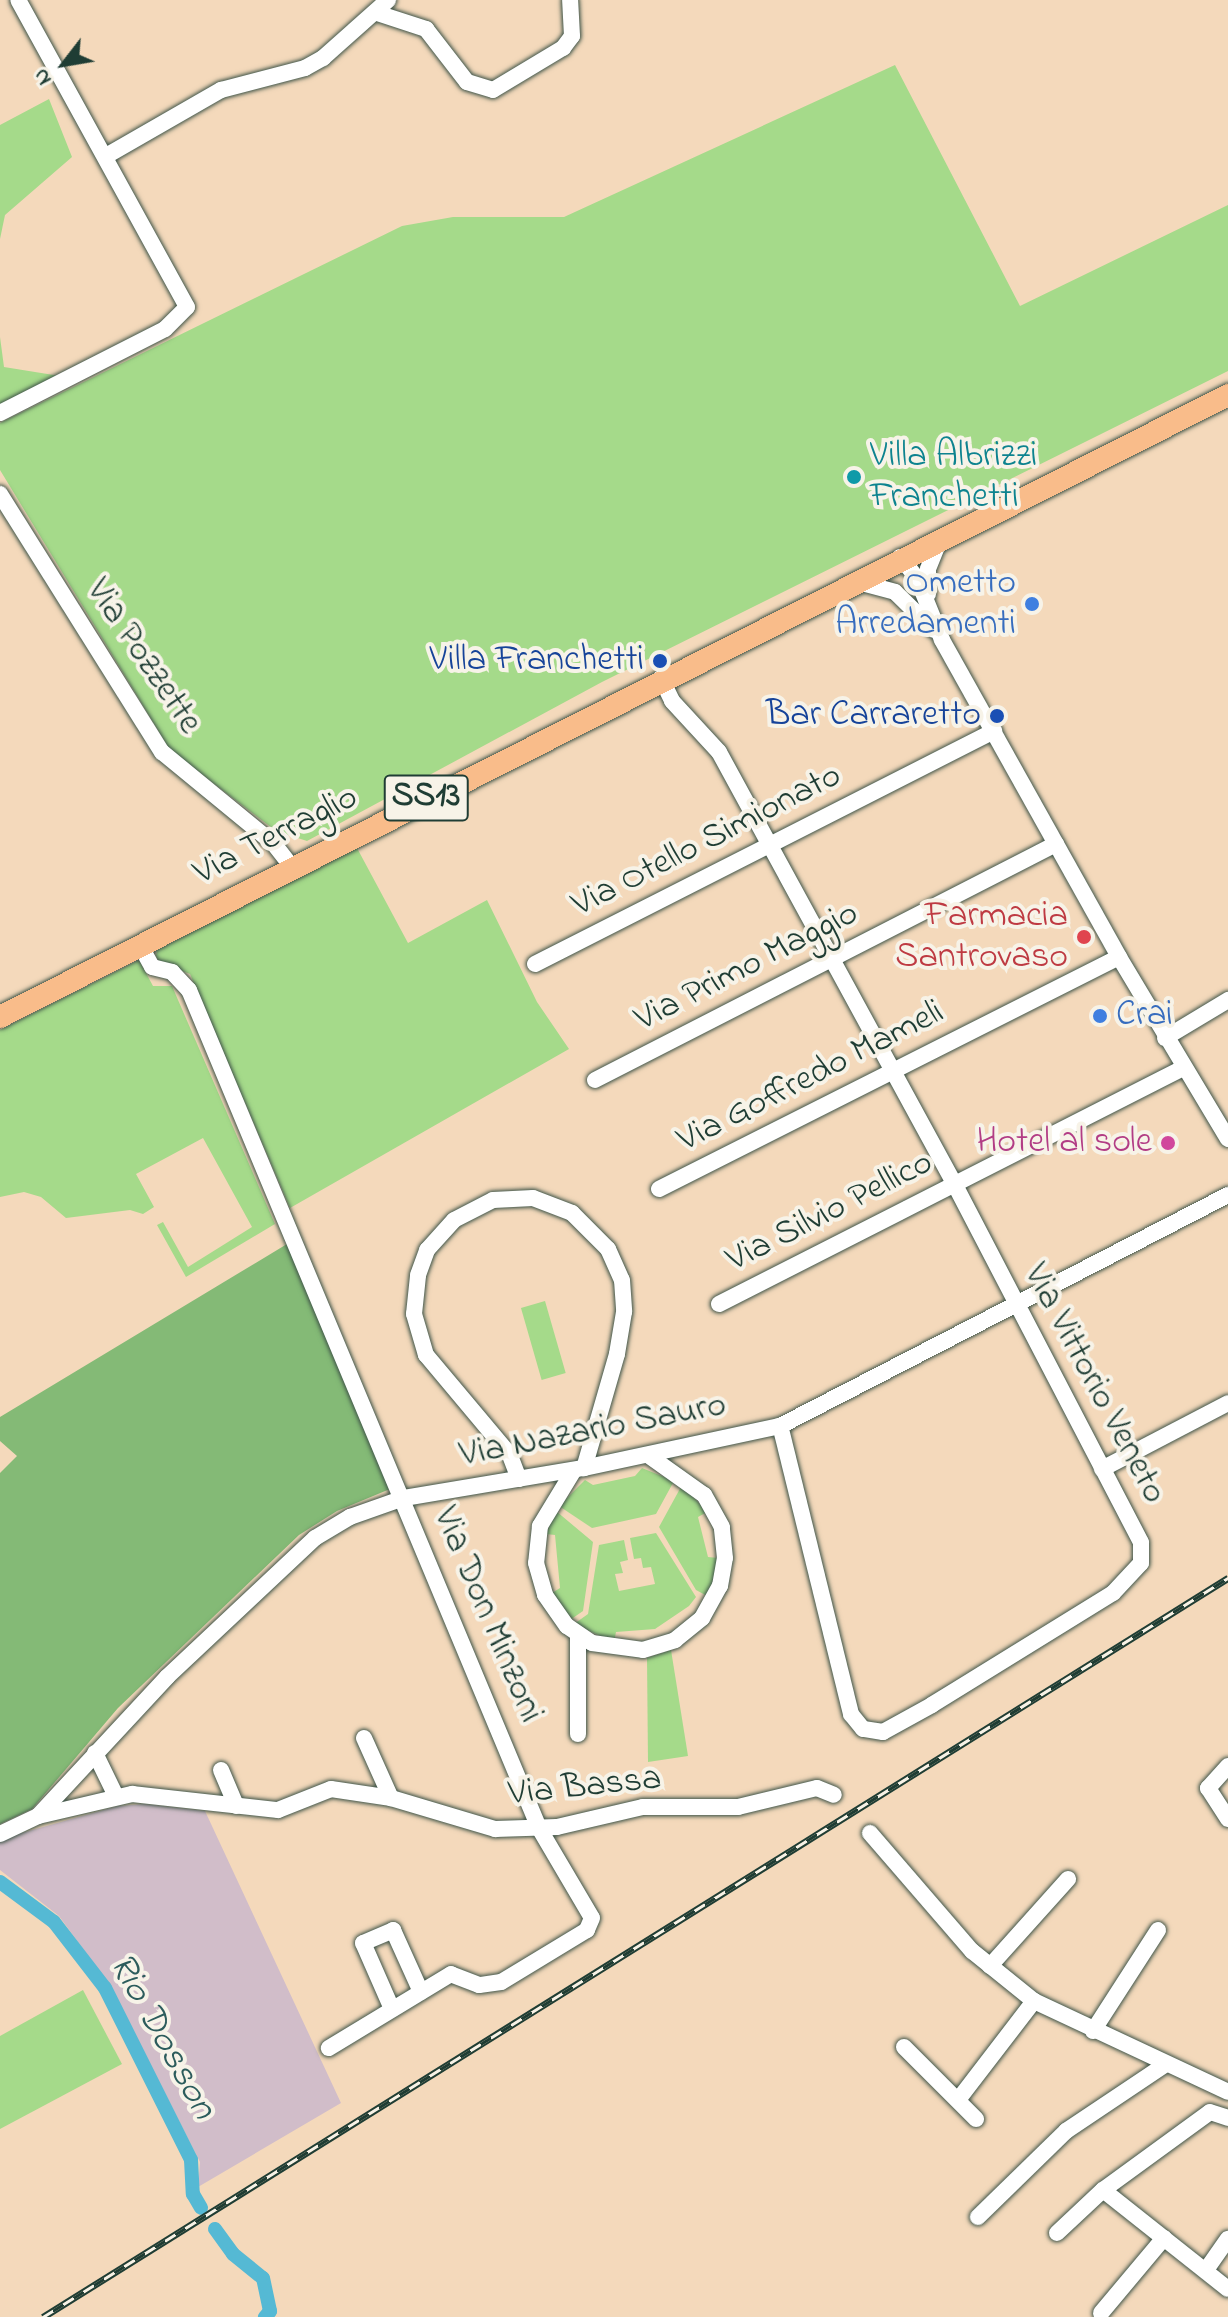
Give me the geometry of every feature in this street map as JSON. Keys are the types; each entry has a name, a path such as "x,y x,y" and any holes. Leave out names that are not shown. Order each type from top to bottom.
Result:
{"main road":[{"name":"Via Terraglio","path":"0,1017 661,678 1228,395"}],"street":[{"path":"0,413 165,329 187,307 18,0"},
{"path":"106,156 221,90 305,68 383,7 426,29 467,82 493,90 563,48 572,36 570,0"},
{"name":"Via Pozzette","path":"0,494 162,752 274,844 292,867"},
{"path":"929,603 928,569 942,537"},
{"path":"900,557 909,602"},
{"path":"900,557 929,603 942,640 1119,957 1228,1139"},
{"path":"853,581 895,592 909,602 942,640"},
{"name":"Via Vittorio Veneto","path":"661,678 672,701 719,752 890,1074 955,1185 1141,1543 1141,1563 1129,1581 918,1713 874,1732 851,1714 780,1426"},
{"name":"Via Otello Simionato","path":"535,964 994,731"},
{"name":"Via Primo Maggio","path":"595,1080 1056,844"},
{"name":"Via Don Minzoni","path":"140,945 152,967 172,972 189,990 404,1498 539,1828 590,1913 591,1925 494,1985 451,1974 329,2048"},
{"name":"Via Goffredo Mameli","path":"659,1189 1119,957"},
{"path":"1165,1038 1228,1000"},
{"name":"Via Silvio Pellico","path":"719,1304 1183,1068"},
{"name":"Via Nazario Sauro","path":"38,1816 167,1677 315,1538 350,1517 404,1498 579,1469 780,1426 1228,1195"},
{"path":"519,1479 510,1455 426,1355 414,1314 418,1275 427,1250 454,1220 493,1200 533,1198 572,1213 608,1249 622,1280 624,1312 617,1354 579,1469 540,1526 535,1546 545,1595 578,1635 612,1649 658,1647 702,1618 720,1586 725,1558 717,1515 683,1476 648,1455"},
{"path":"1102,1469 1228,1403"},
{"path":"578,1635 578,1734"},
{"path":"364,1738 391,1798"},
{"path":"95,1753 116,1796"},
{"path":"1228,1766 1208,1788 1228,1819"},
{"path":"221,1770 236,1806"},
{"name":"Via Bassa","path":"0,1834 38,1816 116,1796 278,1810 331,1789 391,1798 475,1826 539,1828 643,1807 738,1807 817,1788 834,1795"},
{"path":"870,1833 990,1966 1034,2001 1163,2066 1227,2089"},
{"path":"990,1966 1068,1879"},
{"path":"392,2009 363,1943 393,1930 421,1992"},
{"path":"1093,2031 1158,1930"},
{"path":"958,2100 1034,2001"},
{"path":"904,2047 976,2119"},
{"path":"978,2217 1066,2131 1163,2066"},
{"path":"1057,2233 1103,2190 1210,2112 1228,2118"},
{"path":"1103,2190 1228,2289"},
{"path":"1101,2313 1164,2238"},
{"path":"1206,2270 1228,2239"}],"shaded area":[{"path":"144,1804 205,1811 341,2103 198,2187 200,2162 111,1987 59,1916 0,1870 0,1839 118,1806"}],"green space":[{"path":"895,65 1020,306 1228,205 1228,371 602,682 307,841 276,831 170,750 0,470 0,423 402,226 453,217 564,217"},
{"path":"49,99 72,157 5,215 0,239 0,125"},
{"path":"0,337 4,367 66,377 0,410"},
{"path":"357,848 408,943 487,900 537,1002 569,1049 290,1208 190,974 159,962 157,950"},
{"path":"139,960 153,986 172,986 275,1224 186,1277 157,1225 163,1222 188,1267 252,1227 203,1138 136,1174 154,1207 143,1214 130,1210 66,1218 41,1197 24,1192 0,1197 0,1030"},
{"path":"287,1244 390,1489 337,1511 299,1535 118,1708 32,1809 0,1824 0,1473 17,1456 0,1441 0,1417"},
{"path":"545,1301 566,1373 542,1380 521,1308"},
{"path":"642,1468 674,1481 656,1514 592,1528 559,1506 585,1480 593,1485 635,1476"},
{"path":"682,1485 707,1512 698,1517 708,1557 718,1558 709,1597 696,1590 659,1527"},
{"path":"556,1511 593,1542 583,1611 570,1620 552,1593 560,1588 555,1535 546,1534"},
{"path":"656,1533 696,1597 689,1606 655,1629 616,1632 614,1642 574,1624 588,1614 599,1545 624,1540 628,1560 620,1562 623,1573 615,1574 619,1591 655,1584 651,1567 643,1568 641,1558 634,1559 630,1538"},
{"path":"671,1650 688,1756 648,1762 647,1658"},
{"path":"83,1990 122,2064 0,2129 0,2036"}],"waterway":[{"name":"Rio Dosson","path":"0,1882 54,1922 105,1988 191,2160 193,2194 201,2208"},
{"name":"Rio Dosson","path":"215,2229 233,2254 263,2278 270,2311 265,2317"}],"railway":[{"path":"43,2317 1228,1578"}],"place":[{"name":"Villa Albrizzi Franchetti","path":"854,477"},
{"name":"Ometto Arredamenti","path":"1032,604"},
{"name":"Villa Franchetti","path":"660,661"},
{"name":"Bar Carraretto","path":"997,716"},
{"name":"Farmacia Santrovaso","path":"1084,937"},
{"name":"Crai","path":"1100,1016"},
{"name":"Hotel al sole","path":"1168,1143"}]}
